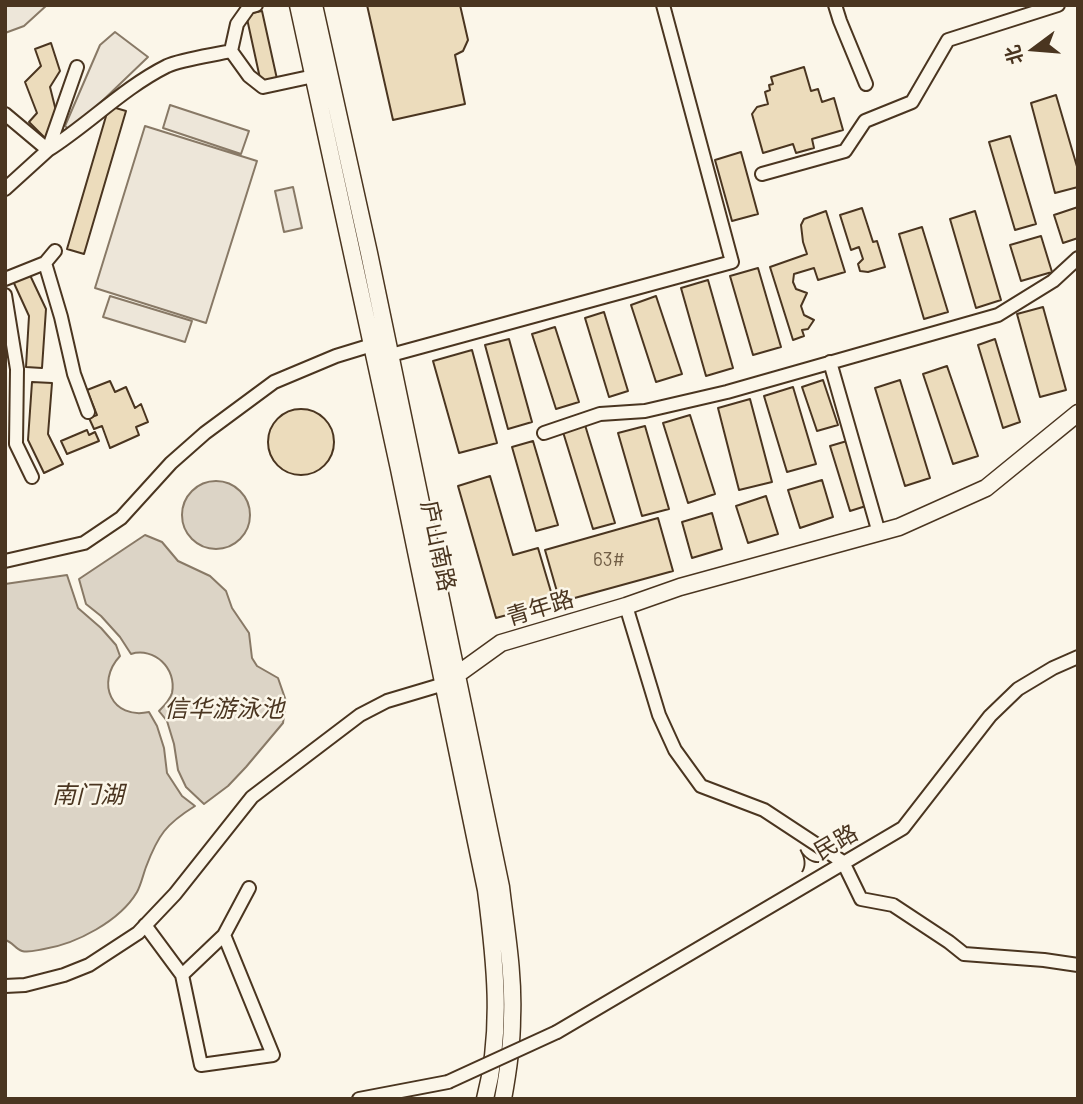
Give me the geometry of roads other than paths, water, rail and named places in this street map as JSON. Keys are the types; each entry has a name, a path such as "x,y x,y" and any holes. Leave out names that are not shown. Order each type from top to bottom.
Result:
{"main road":[{"name":"庐山南路","path":"298,5 486,890 494,956 497,1021 485,1099"},
{"name":"庐山南路","path":"314,5 391,355 501,887 513,1017 503,1099"},
{"name":"青年路","path":"444,684 501,643 680,587 899,527 986,488 1078,413"}],"street":[{"path":"256,5 249,7 237,24 231,51 249,76 263,87 314,76"},
{"path":"391,355 732,262 663,5"},
{"path":"835,5 866,84"},
{"path":"762,174 845,151 865,121 912,102 948,40 1058,5"},
{"path":"5,189 48,150 73,134 129,89 170,65 231,51"},
{"path":"48,150 77,67"},
{"path":"5,114 48,150"},
{"path":"5,279 45,263 55,251"},
{"path":"544,433 600,414 645,411 727,392 998,315 1053,281 1078,258"},
{"path":"45,263 74,373 88,412"},
{"path":"5,295 17,369 16,444 32,477"},
{"path":"5,561 84,543 121,518 171,463 205,433 274,382 336,356 372,345"},
{"path":"830,362 879,533"},
{"path":"626,606 659,715 675,750 701,786 764,810 843,862 861,899 893,905 964,954 1078,965"},
{"name":"人民路","path":"359,1099 448,1082 557,1032 903,828 990,716 1018,689 1078,657"},
{"name":"青年路","path":"5,986 25,985 64,975 89,965 138,933 176,894 252,797 360,715 387,701 444,684"},
{"path":"181,975 224,935 249,888"},
{"path":"145,925 181,975 201,1065 272,1055 224,935"}],"water":[{"path":"223,481 244,496 250,508 248,528 240,539 223,549 209,549 192,539 184,528 182,508 192,491 203,483"},
{"name":"信华游泳池","path":"145,535 162,542 178,561 210,576 226,591 232,608 249,633 252,658 257,666 278,678 286,701 283,723 228,786 204,804 186,787 178,770 167,721 159,711 172,693 171,675 155,657 140,653 131,654 120,637 86,604 79,579"},
{"name":"南门湖","path":"67,575 78,608 116,645 120,656 109,677 111,697 125,710 149,712 164,748 167,773 182,796 195,806 177,819 159,838 137,892 120,912 96,930 70,942 25,952 5,940 5,584"}]}
